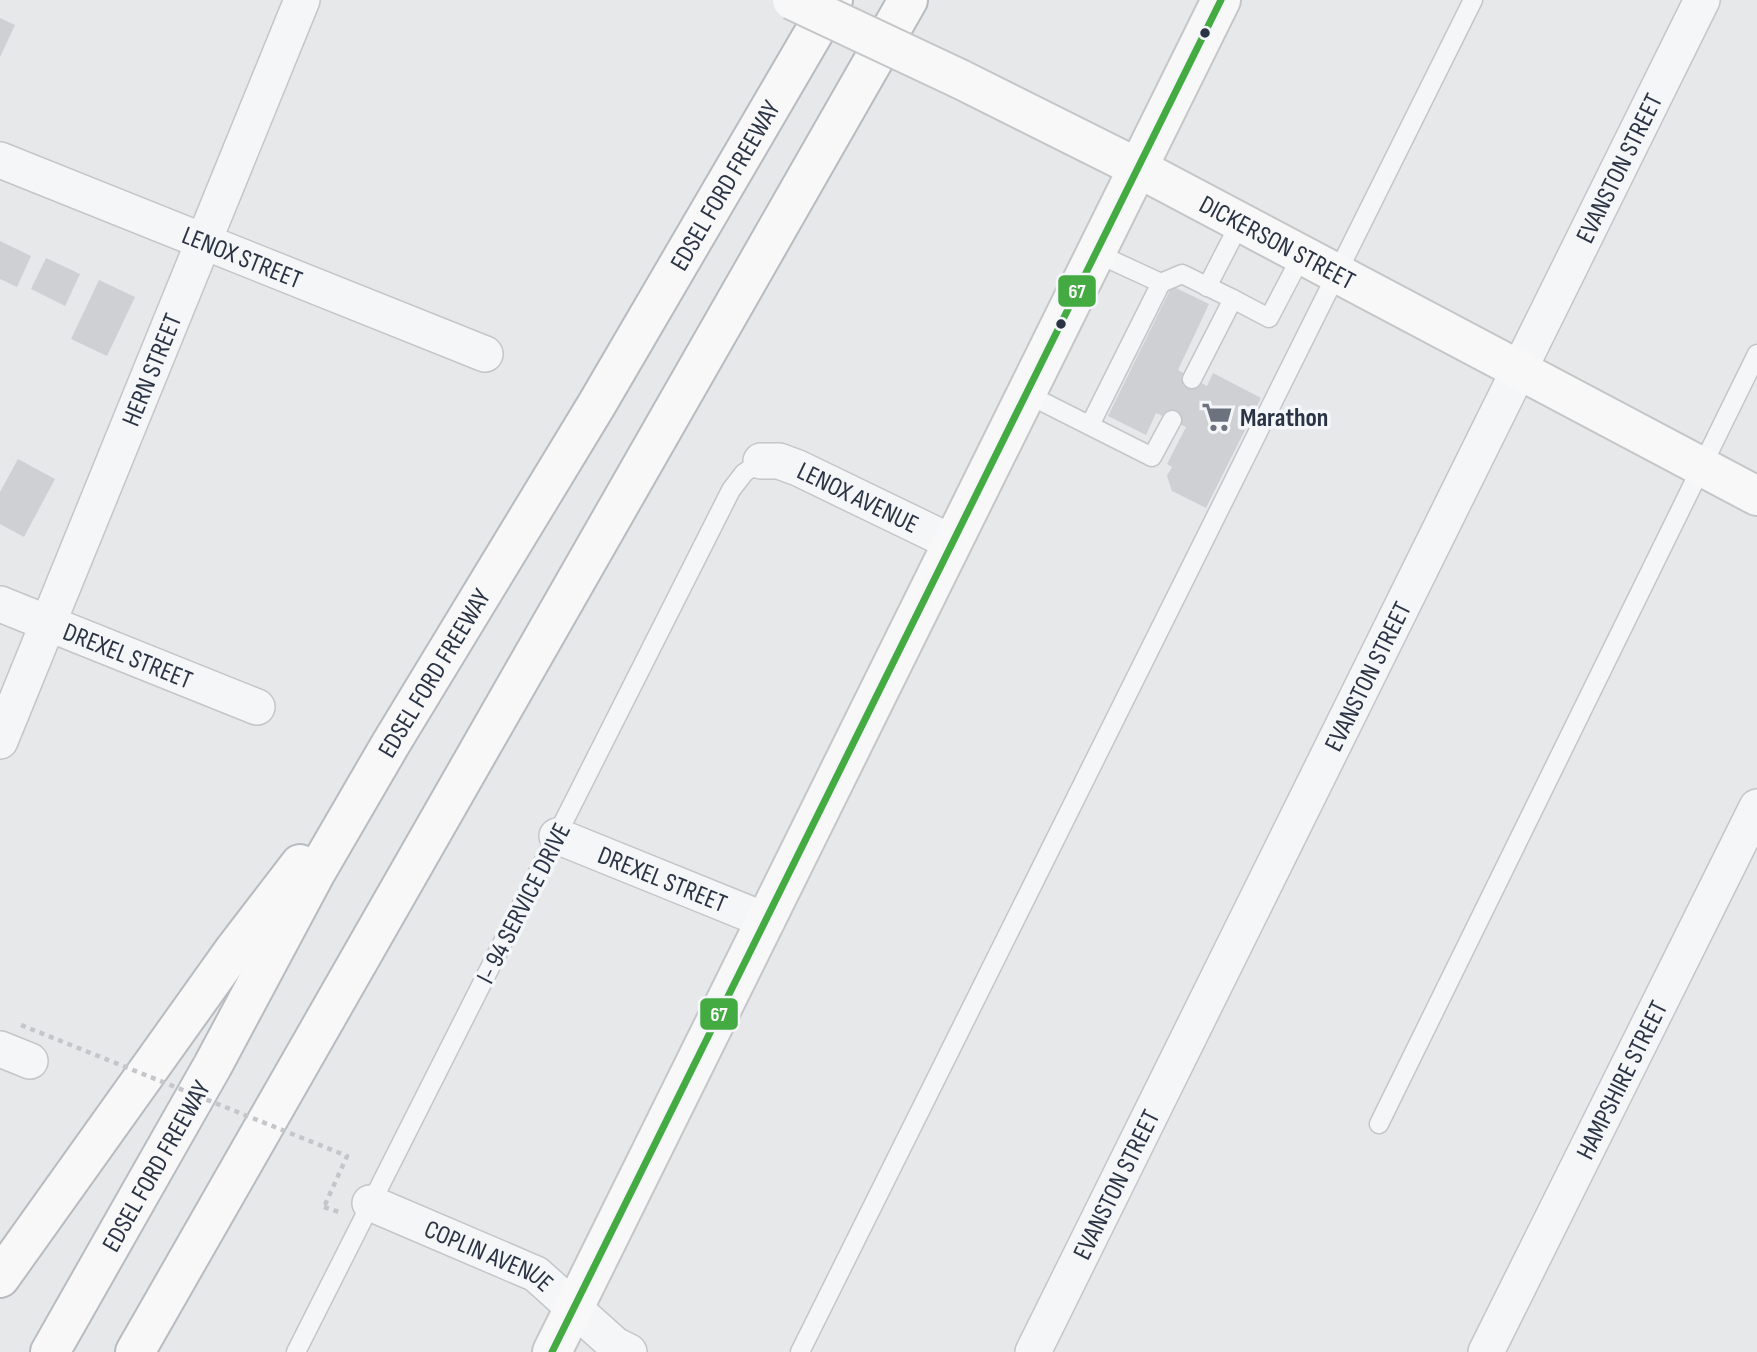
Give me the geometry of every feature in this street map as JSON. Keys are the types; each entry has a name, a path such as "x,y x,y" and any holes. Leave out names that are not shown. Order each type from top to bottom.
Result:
{"main road":[{"name":"DICKERSON STREET","path":"792,0 960,79 1138,168 1757,496"},
{"name":"EDSEL FORD FREEWAY","path":"50,1352 213,1065 315,874 597,404 833,0"},
{"path":"135,1352 908,0"},
{"path":"552,1352 1221,0"},
{"path":"0,1278 233,950 390,745"}],"street":[{"name":"HERN STREET","path":"0,741 302,0"},
{"name":"EVANSTON STREET","path":"1033,1352 1702,0"},
{"name":"LENOX STREET","path":"0,160 485,354"},
{"name":"LENOX AVENUE","path":"761,461 779,461 798,468 953,542"},
{"name":"DREXEL STREET","path":"0,604 257,707"},
{"name":"HAMPSHIRE STREET","path":"1486,1352 1757,807"},
{"name":"DREXEL STREET","path":"557,836 767,921"},
{"name":"COPLIN AVENUE","path":"370,1203 536,1274 615,1345 629,1352"}],"lane":[{"path":"800,1352 1473,0"},
{"path":"1207,287 1240,223"},
{"path":"1096,253 1161,283 1182,274 1269,318 1302,255"},
{"path":"1090,425 1123,372 1139,340 1161,283"},
{"path":"1191,370 1201,342 1233,299"},
{"path":"1379,1124 1757,354"},
{"path":"1025,393 1152,457 1172,420"},
{"name":"I- 94 SERVICE DRIVE","path":"296,1352 731,491 744,473 761,461"}],"path":[{"path":"17,1045 347,1156 324,1207"}],"building":[{"path":"0,18 15,25 0,57"},
{"path":"0,241 31,256 17,287 0,279"},
{"path":"46,258 80,274 65,306 31,289"},
{"path":"99,280 135,297 107,356 71,339"},
{"path":"1172,286 1209,304 1178,370 1207,386 1213,373 1261,398 1206,508 1172,491 1167,476 1172,467 1167,464 1186,427 1156,413 1146,435 1108,416"},
{"path":"18,459 55,479 24,537 0,524 0,492"}],"transit line":[{"name":"67","path":"552,1352 1221,0"}],"place":[{"name":"Marathon","path":"1217,417"}]}
